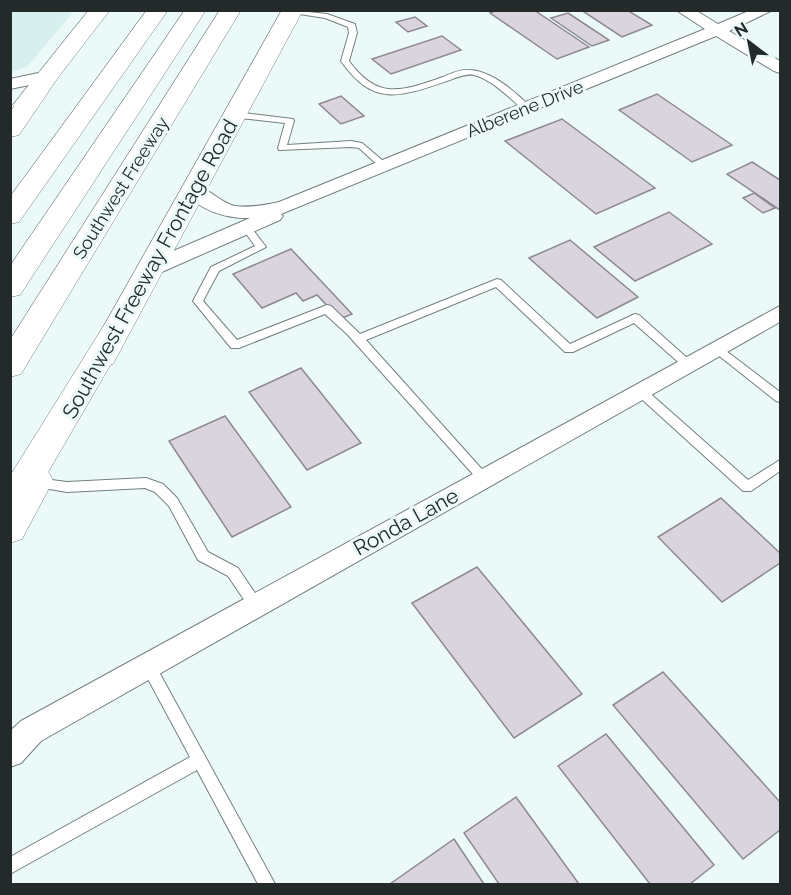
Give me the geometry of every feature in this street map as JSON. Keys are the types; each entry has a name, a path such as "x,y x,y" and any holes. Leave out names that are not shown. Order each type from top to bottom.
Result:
{"main road":[{"path":"10,123 100,10"},
{"path":"10,216 158,10"},
{"path":"10,288 196,10"},
{"name":"Southwest Freeway","path":"10,366 231,10"},
{"name":"Southwest Freeway Frontage Road","path":"10,529 148,270 293,11"},
{"path":"10,129 48,76"},
{"path":"10,507 118,327"}],"street":[{"path":"683,10 780,68"},
{"name":"Alberene Drive","path":"193,190 204,199 234,212 253,214 284,207 766,10"},
{"path":"10,84 48,76"},
{"name":"Alberene Drive","path":"148,270 270,219 284,207"},
{"name":"Ronda Lane","path":"10,753 21,730 148,666 780,313"}],"lane":[{"path":"293,11 327,16 352,26 353,33 345,61 358,77 375,90 400,93 469,72 484,76 527,108"},
{"path":"234,115 290,121 282,148 351,144 362,146 384,166"},
{"path":"247,228 261,247 215,269 198,301 235,345 327,309 358,339 484,479"},
{"path":"358,339 497,282 569,350 635,318 689,365"},
{"path":"717,348 780,399"},
{"path":"640,391 747,487 780,465"},
{"path":"35,483 67,487 146,483 159,488 172,502 202,556 233,572 256,606"},
{"path":"148,666 267,885"},
{"path":"10,866 200,760"}],"shaded area":[{"path":"11,10 74,11 27,67 11,72"}],"building":[{"path":"497,10 534,10 589,47 557,59 490,13"},
{"path":"581,10 627,10 652,25 622,37"},
{"path":"568,13 609,40 592,46 551,18"},
{"path":"415,17 427,26 408,32 396,22"},
{"path":"442,36 461,50 391,74 372,59"},
{"path":"657,94 732,145 692,162 619,110"},
{"path":"341,96 364,116 341,124 319,104"},
{"path":"562,119 655,188 596,214 505,141"},
{"path":"752,162 780,180 780,210 727,174"},
{"path":"754,193 775,208 763,213 743,198"},
{"path":"669,212 712,244 635,281 594,247"},
{"path":"570,240 638,297 597,318 529,258"},
{"path":"291,249 352,314 340,319 317,295 303,301 296,293 262,308 233,274"},
{"path":"301,368 361,443 307,470 249,392"},
{"path":"225,416 291,507 232,537 169,441"},
{"path":"721,498 780,553 780,563 722,602 658,537"},
{"path":"477,567 582,694 514,738 412,603"},
{"path":"663,672 780,802 780,830 743,859 613,705"},
{"path":"606,734 714,865 690,884 650,884 558,766"},
{"path":"516,797 579,884 499,884 464,833"},
{"path":"454,839 484,884 390,884"}]}
